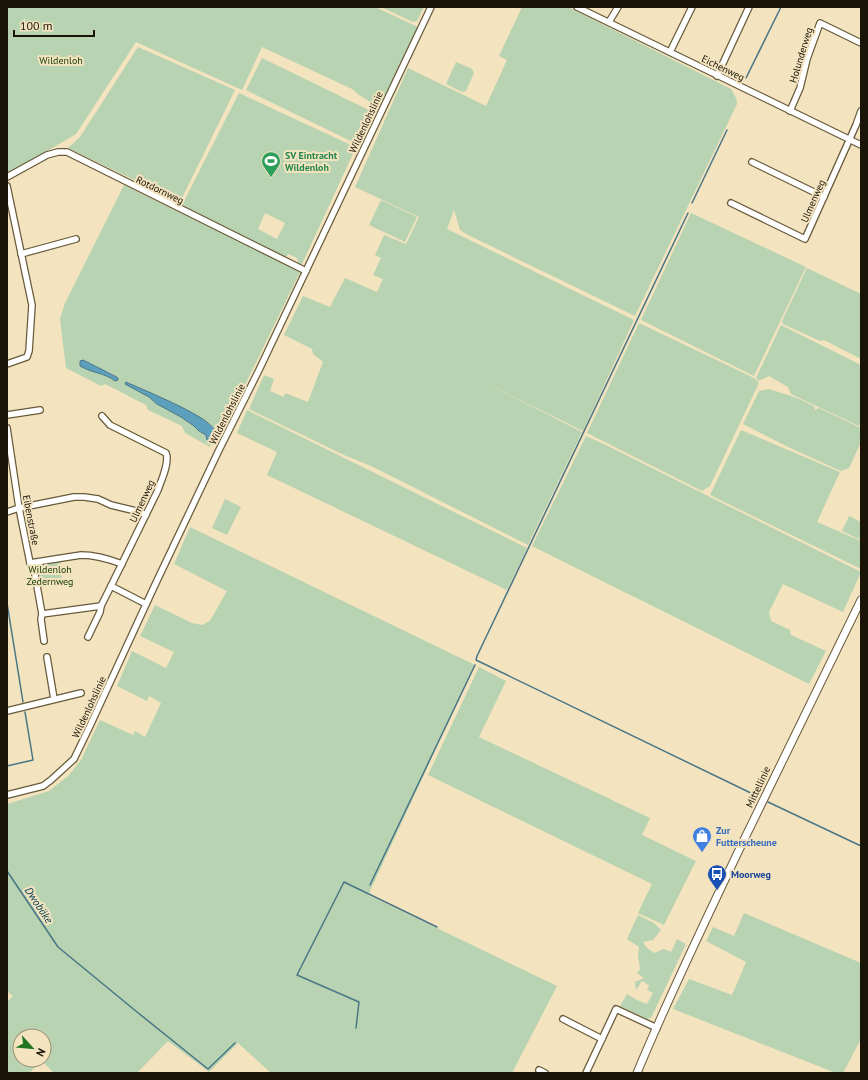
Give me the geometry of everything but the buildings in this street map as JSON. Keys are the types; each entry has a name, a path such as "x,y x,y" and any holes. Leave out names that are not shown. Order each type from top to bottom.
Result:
{"street":[{"name":"Wildenlohslinie","path":"7,795 43,786 74,759 90,728 146,604 219,450 259,370 430,7"},
{"name":"Eichenweg","path":"577,7 861,145"},
{"path":"609,22 618,7"},
{"path":"670,52 692,7"},
{"path":"717,76 749,7"},
{"name":"Holunderweg","path":"790,111 800,88 807,59 820,23 861,44"},
{"path":"850,139 861,111"},
{"name":"Ulmenweg","path":"731,203 805,239 850,139"},
{"name":"Rotdornweg","path":"7,177 47,155 58,152 67,152 306,271"},
{"path":"752,162 824,197"},
{"path":"7,186 32,306 29,351 27,357 7,364"},
{"path":"21,254 76,239"},
{"path":"7,415 40,410"},
{"name":"Ulmenweg","path":"102,416 110,425 166,453 168,456 163,477 111,586"},
{"name":"Eibenstraße","path":"7,428 19,508 30,563 34,570 42,614 41,619 44,641"},
{"path":"7,512 19,508 74,497 84,497 98,499 111,505 140,512 146,515"},
{"path":"30,563 88,555 122,564"},
{"path":"88,637 111,586 146,604"},
{"name":"Mittellinie","path":"637,1073 675,986 725,879 861,600"},
{"path":"42,614 101,606"},
{"path":"47,657 54,700"},
{"path":"7,711 81,693"},
{"path":"586,1073 616,1009 657,1028"},
{"path":"563,1019 602,1040"},
{"path":"539,1070 545,1073"}],"green space":[{"name":"Wildenloh","path":"7,7 375,7 418,27 380,108 352,89 262,47 242,90 136,42 76,134 7,175"},
{"path":"381,7 424,7 417,21 413,22"},
{"path":"522,7 568,7 731,89 736,98 737,104 635,316 468,235 460,230 454,210 447,229 634,320 583,431 485,383 582,432 528,545 371,466 344,455 249,409 264,375 274,379 270,391 284,397 285,393 308,402 323,362 313,354 312,349 284,335 303,296 330,307 345,278 377,292 383,279 373,275 381,258 375,255 384,235 406,244 419,217 355,187 408,68 486,106 507,60 499,56"},
{"path":"138,47 235,90 180,202 68,148 80,137"},
{"path":"262,58 375,113 359,145 246,90"},
{"path":"456,62 472,69 474,73 466,91 462,92 446,84"},
{"name":"SV Eintracht Wildenloh","path":"239,93 353,146 354,150 352,156 302,264 298,263 297,258 288,254 287,256 282,256 184,208 182,205","holes":["265,213 285,223 277,239 258,229"]},
{"path":"124,185 300,272 224,428 221,427 210,447 185,433 182,426 148,410 146,405 105,384 101,386 66,368 60,319 65,303","holes":["83,360 115,375 117,378 115,381 100,373 86,369","126,385 208,422 213,427 207,438 206,435 181,417"]},
{"path":"381,200 417,217 405,242 369,225"},
{"path":"691,213 806,267 754,376 641,320"},
{"path":"807,268 861,294 861,359 824,340 820,341 783,324 782,321"},
{"path":"639,323 750,376 759,383 710,486 702,491 587,433"},
{"path":"781,325 861,365 861,421 859,426 791,394 788,387 769,376 758,381 756,378"},
{"path":"769,389 797,398 814,406 815,410 819,408 861,428 861,442 849,468 841,471 788,447 743,424 759,391"},
{"path":"247,410 527,548 507,590 267,475 277,452 237,433"},
{"path":"741,430 840,472 817,522 861,541 861,569 710,495"},
{"path":"586,436 861,572 843,612 783,584 769,612 771,621 790,630 791,635 826,651 809,684 532,546"},
{"path":"225,499 241,507 227,535 212,528"},
{"path":"849,516 861,522 861,540 842,531"},
{"path":"190,527 475,665 368,895 557,986 512,1073 271,1073 238,1043 209,1072 168,1041 137,1073 54,1073 49,1068 52,1068 52,1028 12,1028 12,1068 34,1068 29,1073 7,1073 7,1002 13,996 7,991 7,804 49,791 68,776 81,760 100,720 133,735 135,731 145,737 161,703 149,696 147,701 117,686 132,651 166,668 174,652 140,636 155,605 192,623 202,625 210,621 227,591 174,564"},
{"name":"Wildenloh Zedernweg","path":"60,562 62,584 41,587 38,568 39,565"},
{"path":"479,667 506,681 479,737 650,818 642,835 696,861 664,925 638,913 652,884 428,775"},
{"path":"744,913 861,963 861,1039 843,1073 836,1073 673,1009 689,979 732,995 746,962 706,941 713,927 734,936"},
{"path":"638,915 654,923 661,930 653,940 643,942 646,947 654,953 664,949 671,952 677,939 686,944 651,1018 646,1019 620,1006 627,994 647,1004 653,993 647,990 649,985 642,981 636,990 635,982 644,978 637,973 640,969 638,956 639,947 627,939"}],"water":[{"path":"83,360 115,376 118,380 115,381 107,376 80,366 80,361"},
{"path":"126,382 189,411 210,424 214,430 214,435 211,442 207,440 206,435 194,426 157,404 149,397 125,384"}],"waterway":[{"path":"746,78 781,7"},
{"path":"692,203 727,130"},
{"path":"688,213 476,660 757,796"},
{"path":"7,603 23,702"},
{"path":"370,885 475,665"},
{"path":"7,766 33,760 25,712"},
{"path":"768,802 861,846"},
{"name":"Dwobäke","path":"7,871 58,947 208,1069 235,1043"},
{"path":"356,1028 359,1002 297,975 344,882 437,927"}],"place":[{"name":"SV Eintracht Wildenloh","path":"271,178"},
{"name":"Zur Futterscheune","path":"702,853"},
{"name":"Moorweg","path":"717,891"}]}
